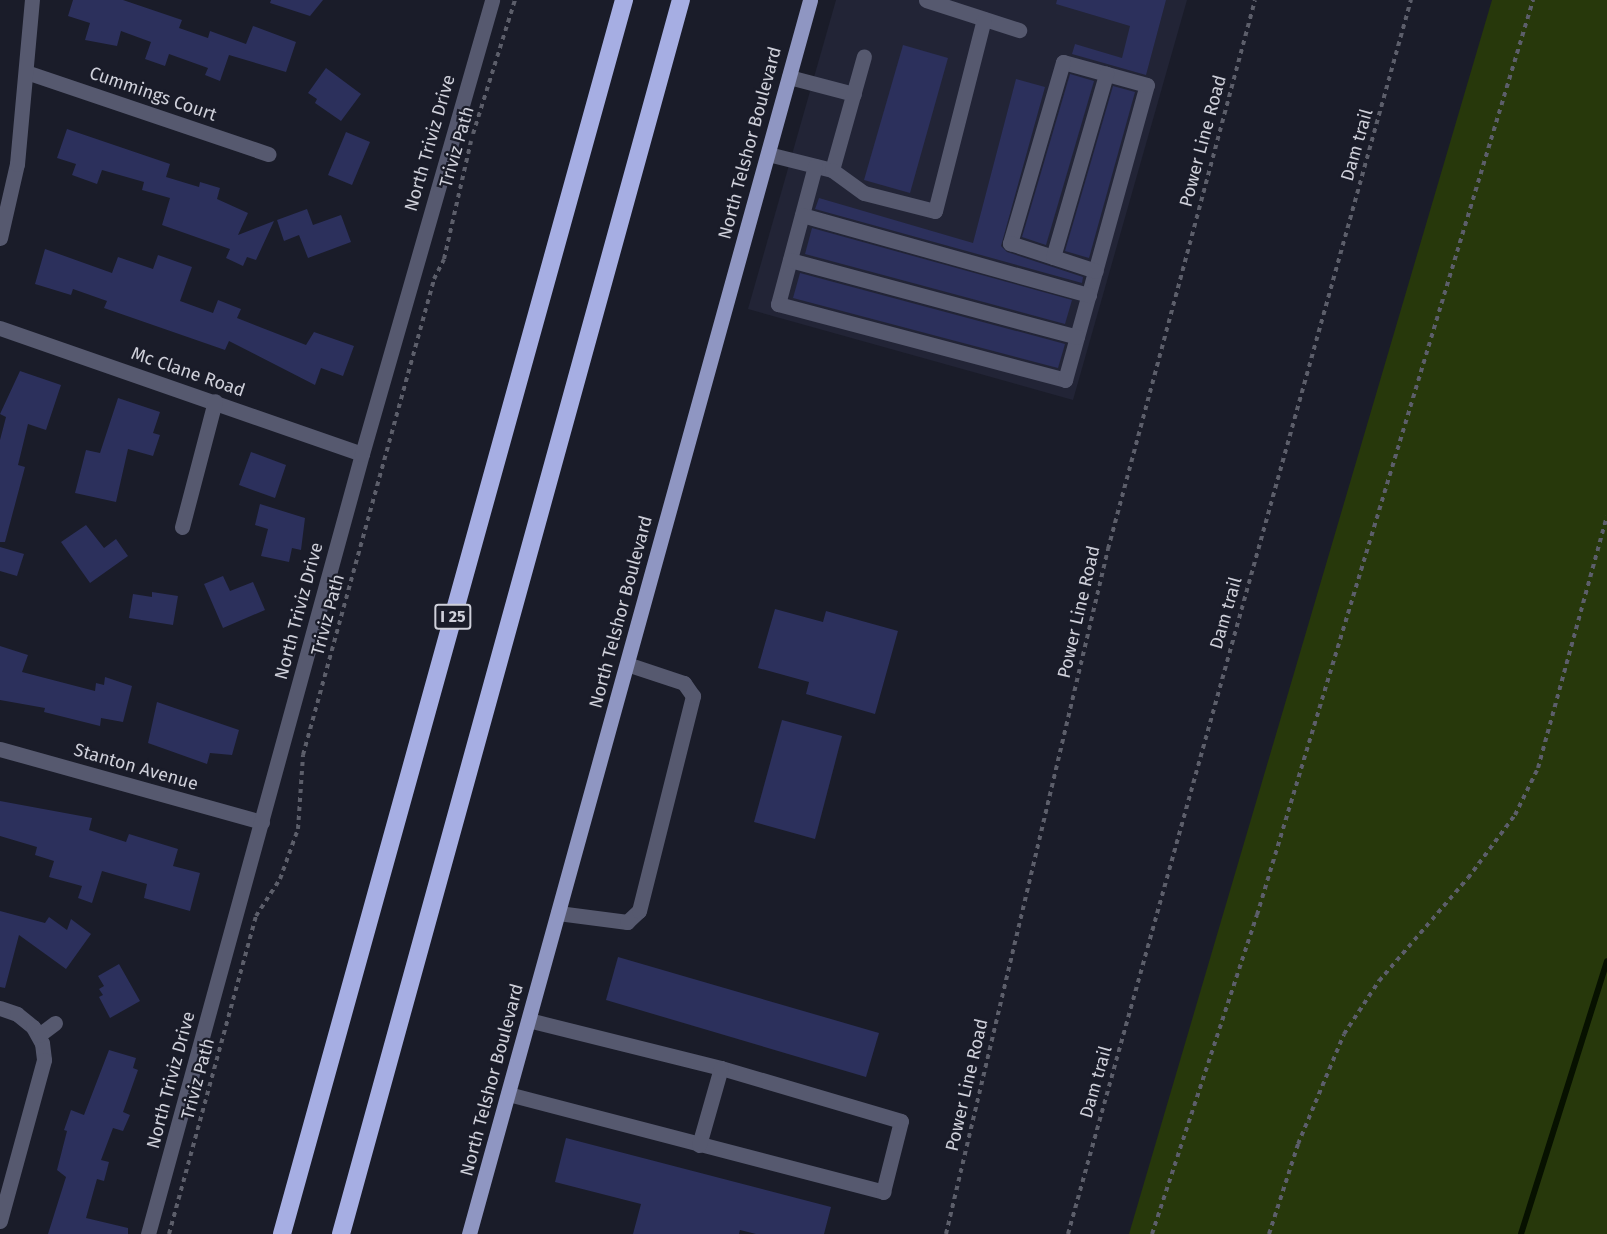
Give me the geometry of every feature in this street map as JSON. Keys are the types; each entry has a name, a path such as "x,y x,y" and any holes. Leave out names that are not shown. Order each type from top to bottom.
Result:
{"highway":[{"name":"I 25","path":"282,1234 624,0"},
{"path":"341,1234 681,0"}],"main road":[{"name":"North Telshor Boulevard","path":"470,1234 810,0"}],"street":[{"path":"0,238 17,164 32,0"},
{"name":"North Triviz Drive","path":"148,1234 362,454 492,0"},
{"path":"926,0 1019,30"},
{"path":"768,154 832,170 864,193 935,211 984,19"},
{"path":"832,170 864,56"},
{"path":"815,166 778,304 1065,380 1096,271 1148,85 1063,62 1010,243 1096,271"},
{"name":"Cummings Court","path":"26,72 268,154"},
{"path":"1053,257 1106,74"},
{"path":"789,77 854,94"},
{"path":"802,215 1089,295"},
{"path":"790,260 1077,337"},
{"name":"Mc Clane Road","path":"0,328 362,454"},
{"path":"182,527 215,402"},
{"path":"558,913 627,922 639,911 693,696 684,682 627,664"},
{"name":"Stanton Avenue","path":"0,749 262,822"},
{"path":"0,1008 26,1020 39,1035 42,1068 0,1221"},
{"path":"508,1094 883,1192 901,1121 721,1068 529,1020"},
{"path":"39,1035 55,1023"},
{"path":"699,1144 721,1068"}],"path":[{"name":"Triviz Path","path":"169,1234 256,915 280,879 298,829 303,754 434,279 444,259 472,138 515,0"},
{"name":"Power Line Road","path":"946,1234 1107,549 1255,0"},
{"name":"Dam trail","path":"1068,1234 1411,0"},
{"path":"1152,1234 1257,915 1533,0"},
{"path":"1269,1234 1298,1144 1344,1034 1378,981 1468,878 1515,815 1538,768 1607,516"}],"shaded area":[{"path":"836,0 1187,0 1073,400 748,309"}],"green space":[{"path":"1492,0 1607,0 1607,1234 1129,1234"}],"building":[{"path":"73,0 123,0 182,20 179,28 208,38 210,31 246,44 253,26 296,42 286,72 229,55 220,81 205,75 208,68 169,54 165,66 145,59 151,42 121,31 117,46 85,40 90,23 68,16"},
{"path":"271,0 323,0 310,16 270,3"},
{"path":"1057,0 1166,0 1146,75 1072,54 1075,44 1122,58 1130,26 1056,4"},
{"path":"903,45 948,58 910,193 864,180"},
{"path":"326,68 361,94 341,121 315,103 317,99 308,93"},
{"path":"1070,74 1094,81 1046,245 1022,237"},
{"path":"1016,79 1045,87 1001,246 1007,252 1083,277 1082,283 815,209 819,198 973,243"},
{"path":"1113,86 1135,92 1089,258 1065,251"},
{"path":"67,129 170,164 166,177 199,187 200,182 220,188 217,199 248,213 238,235 274,221 256,260 247,257 243,266 226,258 230,249 162,225 170,198 142,190 144,182 102,170 97,184 72,175 76,164 57,158"},
{"path":"346,132 370,142 352,185 328,175"},
{"path":"307,209 313,225 341,215 351,242 308,258 299,235 284,241 277,220"},
{"path":"812,228 1072,300 1065,324 805,254"},
{"path":"45,249 112,273 118,257 153,269 158,255 192,267 180,301 213,313 218,300 241,309 237,318 306,345 314,332 354,346 343,376 321,368 315,385 229,341 225,350 104,308 107,301 73,289 71,295 35,284"},
{"path":"800,273 1065,344 1058,368 793,298"},
{"path":"20,371 61,385 46,430 28,424 18,465 25,467 5,542 0,542 0,440 6,417 0,414"},
{"path":"118,398 160,412 153,433 160,435 153,456 128,449 116,502 75,493 86,450 100,453"},
{"path":"251,452 286,465 275,498 239,485"},
{"path":"260,504 305,518 301,550 292,548 289,562 261,556 268,529 255,525"},
{"path":"86,525 104,548 116,539 128,556 90,583 61,542"},
{"path":"0,547 24,554 17,576 0,571"},
{"path":"223,576 230,591 253,582 265,610 223,628 204,584"},
{"path":"152,592 178,596 173,625 129,618 133,594 152,597"},
{"path":"775,609 823,622 826,611 898,631 875,714 806,694 809,682 758,668"},
{"path":"0,646 28,655 22,672 95,691 96,683 104,685 105,677 132,686 123,722 101,718 100,726 44,712 45,708 0,700"},
{"path":"157,702 239,730 232,755 210,753 207,764 148,743"},
{"path":"782,720 842,736 815,839 754,822"},
{"path":"0,801 92,818 89,830 126,842 129,834 178,849 173,866 200,873 190,911 144,898 147,884 102,871 92,903 78,898 82,886 49,877 54,861 35,855 37,847 0,836"},
{"path":"0,911 45,923 49,917 67,930 71,919 91,934 66,969 19,935 5,988 0,987"},
{"path":"618,957 879,1033 866,1077 606,1000"},
{"path":"119,964 140,1001 110,1018 99,997 103,995 99,989 104,986 98,976"},
{"path":"109,1050 136,1058 133,1068 138,1070 123,1112 130,1115 123,1131 113,1128 101,1160 109,1162 104,1181 97,1179 86,1218 128,1228 128,1234 48,1234 66,1177 57,1170 67,1131 64,1130 71,1110 84,1115"},
{"path":"566,1138 831,1207 824,1234 756,1234 740,1230 739,1234 633,1234 641,1204 555,1182"}],"waterway":[{"path":"1521,1234 1607,961"}]}
